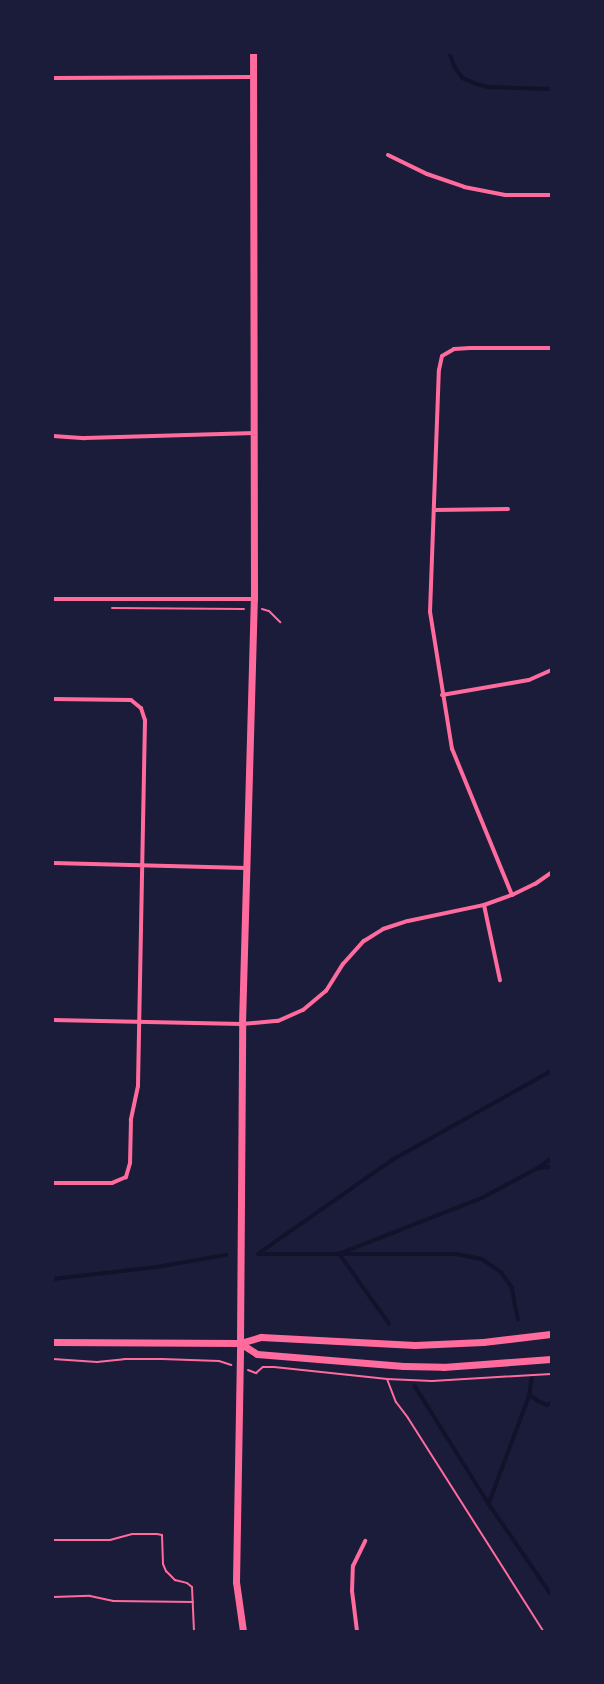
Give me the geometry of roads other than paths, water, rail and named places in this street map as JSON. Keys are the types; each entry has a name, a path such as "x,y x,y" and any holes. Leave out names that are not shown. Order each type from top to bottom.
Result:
{"street":[{"path":"243,1631 236,1582 240,1367 242,1024 254,610 255,433 253,53"},
{"path":"53,78 252,77"},
{"path":"388,155 427,174 464,187 505,195 551,195"},
{"path":"512,895 452,749 442,695 430,612 439,370 442,356 454,350 470,348 551,348"},
{"path":"53,436 85,438 255,433"},
{"path":"434,510 508,509"},
{"path":"53,599 254,599"},
{"path":"442,695 529,680 551,670"},
{"path":"53,699 131,700 140,708 145,720 138,1086 131,1120 130,1163 126,1177 112,1184 53,1183"},
{"path":"53,863 246,868"},
{"path":"53,1020 242,1024 278,1021 303,1010 326,990 343,964 364,941 383,929 408,921 484,905 512,895 535,884 551,873"},
{"path":"484,905 500,980"},
{"path":"53,1342 240,1343 261,1337 415,1345 458,1344 551,1334"},
{"path":"240,1343 257,1354 404,1366 443,1367 551,1358"},
{"path":"357,1631 352,1590 353,1566 364,1541"}],"waterway":[{"path":"450,53 455,67 463,78 474,83 488,87 551,89"},
{"path":"258,1254 392,1160 551,1071"},
{"path":"389,1324 339,1254 482,1198 538,1168 551,1159"},
{"path":"538,1168 551,1167"},
{"path":"259,1254 456,1254 482,1259 501,1272 512,1287 518,1319"},
{"path":"53,1279 157,1267 226,1255"},
{"path":"532,1378 530,1395 489,1504 551,1594"},
{"path":"415,1386 489,1504"},
{"path":"530,1395 547,1405 551,1403"}]}
